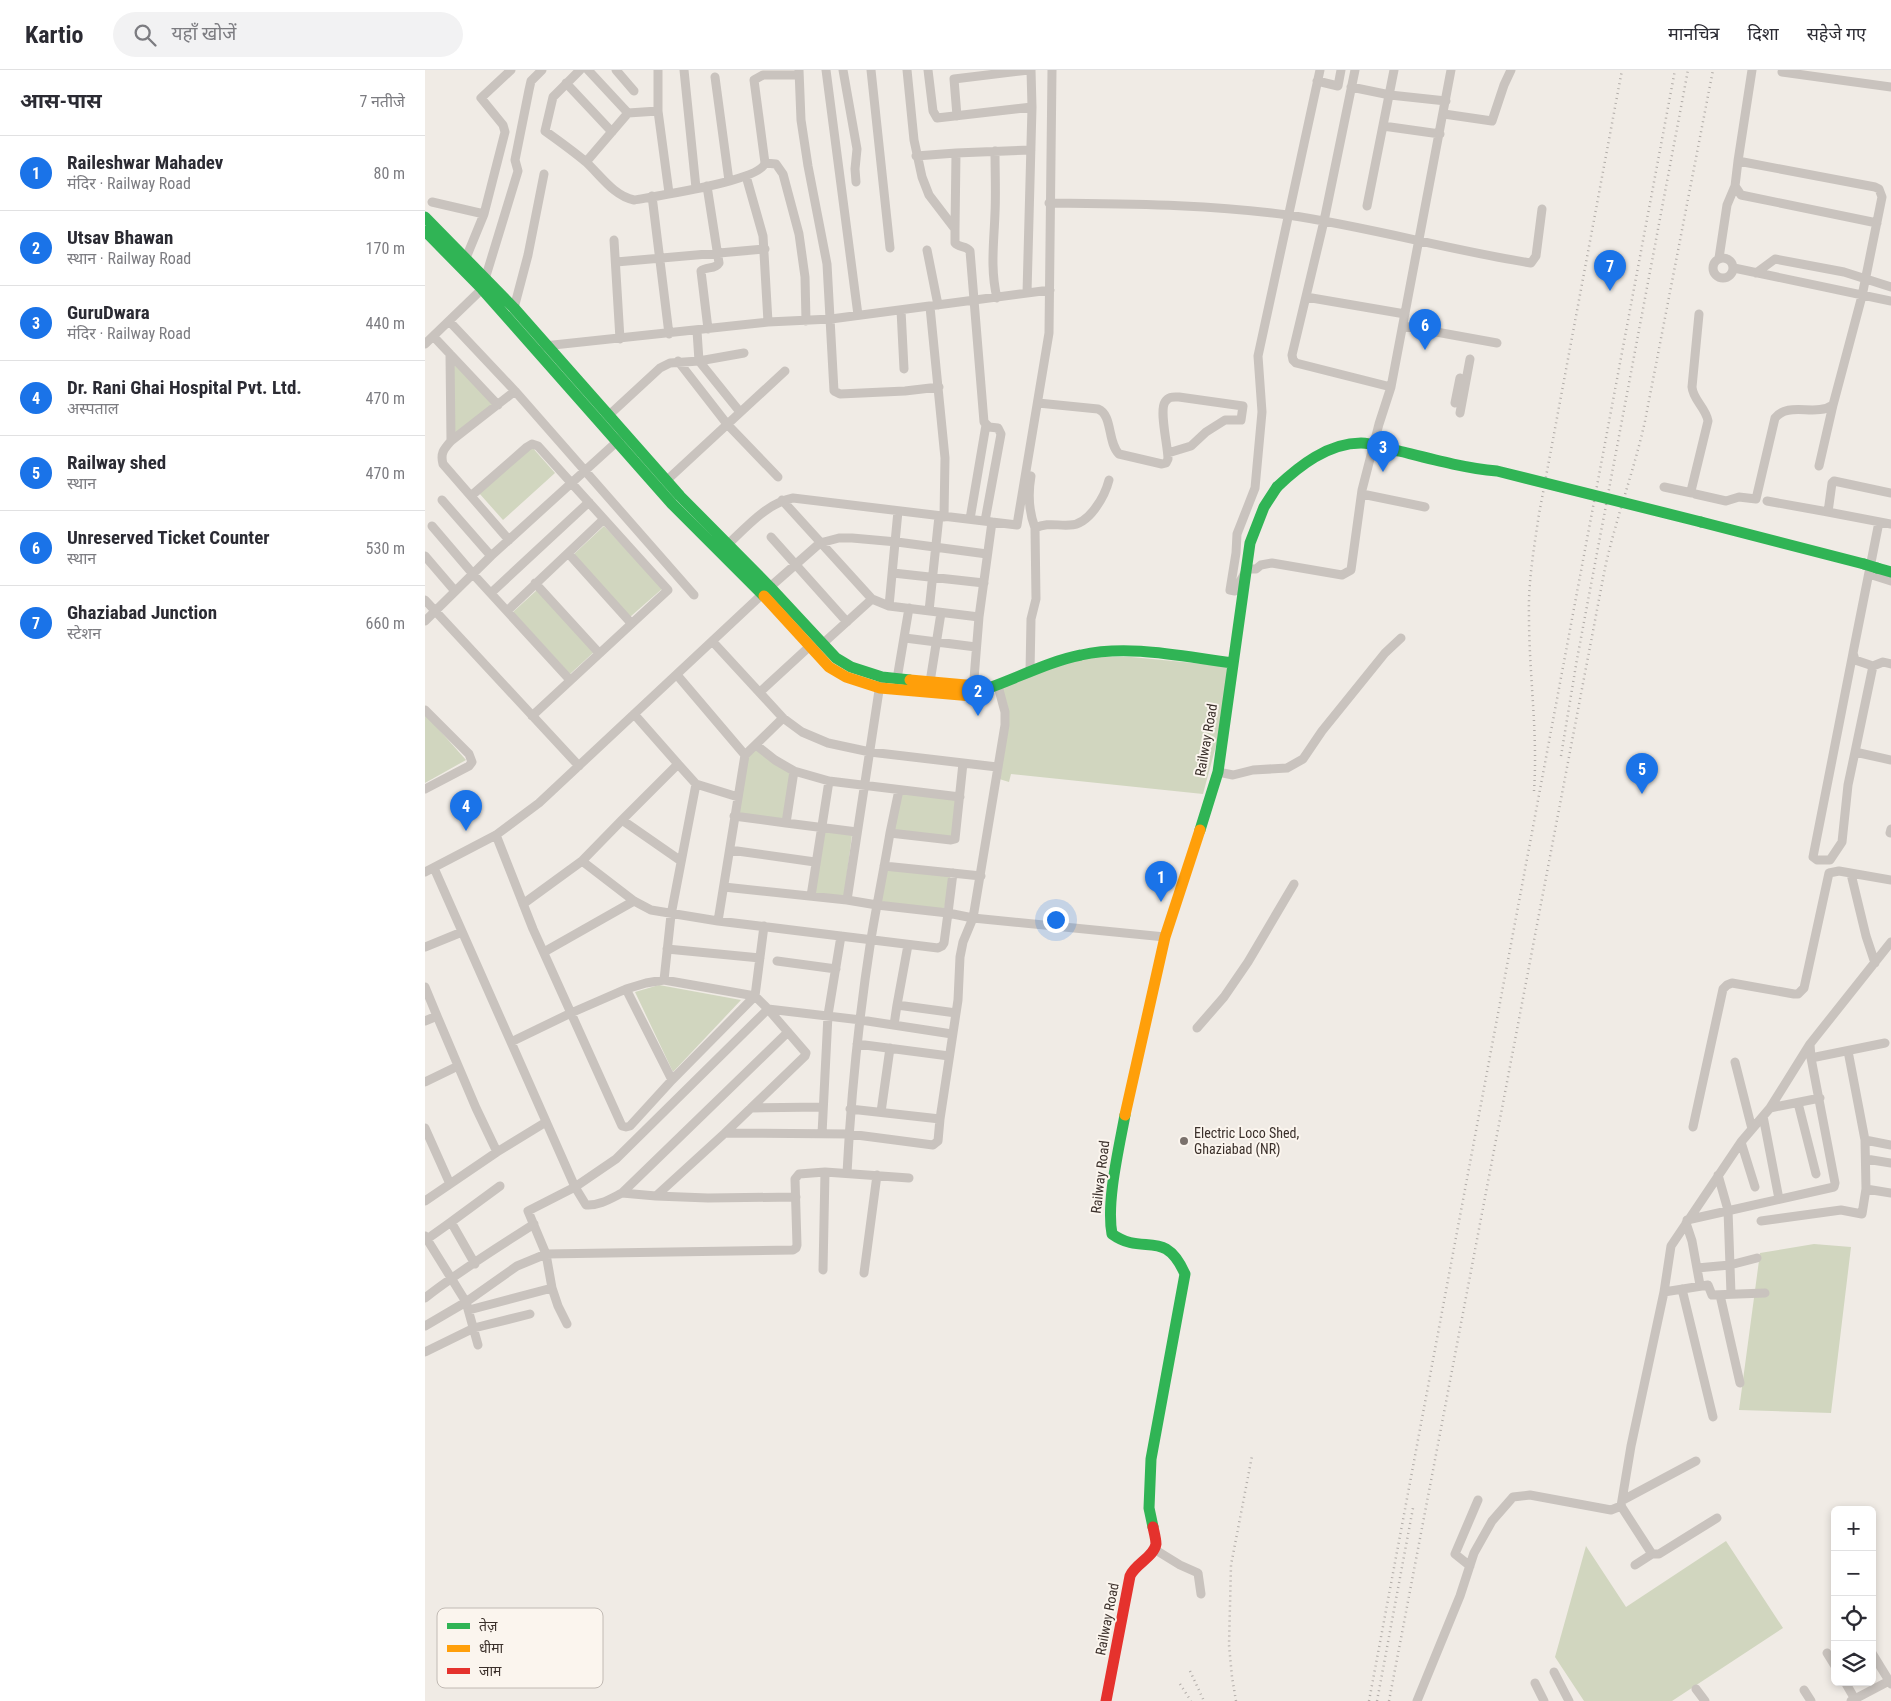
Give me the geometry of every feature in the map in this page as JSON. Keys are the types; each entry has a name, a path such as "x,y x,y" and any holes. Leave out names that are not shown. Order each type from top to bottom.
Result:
{"street":[{"path":"466,258 485,214 505,132 503,124 481,98 511,70"},
{"path":"425,344 434,337 484,283 518,171 515,160 531,81 542,70"},
{"path":"580,70 553,97 545,131 585,162 615,191 625,198 635,200 729,181 760,170 765,163 754,80 758,76 763,75 799,72 801,120 827,264 833,387 837,393 905,391 939,387"},
{"path":"588,70 628,113"},
{"path":"616,70 634,90"},
{"path":"658,70 658,111 669,194"},
{"path":"685,70 696,188"},
{"path":"826,70 858,315"},
{"path":"843,70 857,149 856,182"},
{"path":"871,70 890,248"},
{"path":"907,70 917,156 922,177 929,195 955,229"},
{"path":"928,70 934,116 937,118 1032,107"},
{"path":"957,116 954,79 1030,70 1032,107 1027,293"},
{"path":"724,548 772,506 782,500 793,498 1017,526 1049,333 1052,70"},
{"path":"1320,70 1258,356 1262,412 1255,488 1237,534 1237,553 1230,590 1235,591 1247,565 1256,569 1261,565 1272,563 1342,575 1347,573 1352,564 1362,494 1370,458 1391,387 1451,70"},
{"path":"1338,86 1341,70"},
{"path":"1355,70 1324,221 1292,355 1296,364 1391,387"},
{"path":"1367,206 1394,70"},
{"path":"1444,114 1492,121 1511,70"},
{"path":"1719,258 1727,205 1735,186 1752,70"},
{"path":"1782,72 1891,87"},
{"path":"715,77 729,181"},
{"path":"1317,81 1390,95 1446,101"},
{"path":"566,83 612,132"},
{"path":"585,162 628,113 658,111"},
{"path":"1383,126 1440,134"},
{"path":"917,156 1031,150"},
{"path":"995,152 993,254 997,298"},
{"path":"956,153 955,243 958,246 966,247 970,251 986,425 970,519"},
{"path":"1738,161 1879,189 1882,197 1862,296 1819,466"},
{"path":"765,163 776,164 783,174 799,234 805,277 806,321"},
{"path":"514,308 529,255 545,174"},
{"path":"746,176 759,219 765,249 768,322"},
{"path":"707,186 719,263 718,266 704,268 701,271 708,330"},
{"path":"1735,186 1741,195 1745,197 1877,223"},
{"path":"652,196 669,334"},
{"path":"432,202 485,214"},
{"path":"1049,203 1209,206 1289,215 1531,263 1536,256 1542,209"},
{"path":"425,216 466,258 534,347 621,438 666,481 724,548 766,590 816,647 829,667 846,677 881,683 975,692 998,686 1030,672 1082,654 1133,653 1233,663"},
{"path":"427,236 514,308 609,416 621,438 672,504 724,548"},
{"path":"614,240 620,339"},
{"path":"616,262 765,249"},
{"path":"927,250 934,306 946,486 935,548 929,611"},
{"path":"1724,257 1731,260 1734,268 1728,277 1712,277 1712,266 1716,259 1724,257"},
{"path":"1757,273 1775,259 1844,272 1891,288"},
{"path":"1734,268 1891,301"},
{"path":"534,347 708,330 768,322 831,319 1050,290"},
{"path":"1306,297 1405,314"},
{"path":"901,310 904,369"},
{"path":"1692,493 1690,488 1707,421 1704,410 1692,393 1699,314"},
{"path":"449,321 515,391 694,595"},
{"path":"1403,326 1497,343"},
{"path":"697,331 699,361 740,412"},
{"path":"434,337 498,405"},
{"path":"609,416 660,368 670,362 699,361 744,353"},
{"path":"450,354 451,441"},
{"path":"1455,403 1467,358 1460,413"},
{"path":"678,361 727,424 778,477"},
{"path":"666,481 785,371"},
{"path":"509,540 443,464 441,456 443,450 451,441 515,391"},
{"path":"1038,403 1103,411 1114,450 1119,454 1162,464 1166,463 1168,459 1163,406 1166,400 1171,397 1243,406 1241,420 1225,420 1206,432 1191,446 1168,453"},
{"path":"1664,487 1726,501 1739,497 1756,499 1777,414 1787,410 1833,406"},
{"path":"1030,672 1031,619 1036,599 1035,528 1031,518 1030,505 1035,419"},
{"path":"975,692 979,617 1001,434 998,428 986,425"},
{"path":"425,621 491,556 586,472 621,438"},
{"name":"Railway Road","path":"1106,1701 1130,1576 1133,1569 1154,1549 1155,1543 1149,1508 1151,1460 1185,1274 1181,1262 1175,1254 1165,1248 1145,1243 1124,1243 1112,1234 1110,1224 1114,1176 1123,1125 1165,937 1218,772 1250,544 1264,506 1277,487 1293,471 1323,453 1350,444 1362,443 1477,469 1497,471 1891,572"},
{"path":"471,496 527,447 532,444 539,446 668,590 532,716"},
{"path":"1035,528 1044,524 1072,526 1085,520 1106,492 1109,480"},
{"path":"1828,512 1832,483 1834,481 1891,493"},
{"path":"1362,494 1425,507"},
{"path":"443,500 491,556"},
{"path":"782,500 872,599 889,606 979,617"},
{"path":"1767,501 1891,524"},
{"path":"491,593 589,502"},
{"path":"889,606 899,511"},
{"path":"507,611 604,519"},
{"path":"1873,666 1848,785 1842,842 1831,860 1817,860 1813,857 1879,522"},
{"path":"432,526 473,574 571,680"},
{"path":"771,537 847,622"},
{"path":"425,872 495,834 539,803 713,642 795,563 820,543 839,538 897,542 987,554"},
{"path":"568,553 631,623"},
{"path":"425,556 455,591"},
{"path":"893,573 983,583"},
{"path":"1869,574 1891,581"},
{"path":"535,583 599,653"},
{"path":"760,692 847,622 872,599"},
{"path":"425,600 579,766"},
{"path":"897,679 909,608"},
{"path":"930,682 941,613"},
{"path":"905,638 976,647"},
{"path":"1218,772 1233,775 1253,770 1287,768 1303,759 1385,653 1401,638"},
{"path":"713,642 783,718 802,732 828,743 869,752 997,767"},
{"path":"1853,653 1855,660 1873,666 1883,662 1891,664"},
{"path":"677,675 745,756"},
{"path":"881,683 897,679 930,682 975,692"},
{"path":"847,900 881,683"},
{"path":"725,1133 849,1134 933,1145 938,1141 958,1000 960,957 963,942 973,918 1005,724 1005,712 998,686"},
{"path":"425,710 469,754 472,762 469,766 425,790"},
{"path":"634,714 697,784 738,797"},
{"path":"718,921 745,756 783,718"},
{"path":"756,745 775,760 794,771 829,781 960,797"},
{"path":"1855,752 1891,760"},
{"path":"890,834 955,839 963,763"},
{"path":"523,904 582,861 678,764"},
{"path":"786,823 794,771"},
{"path":"811,896 820,828 829,781"},
{"path":"664,980 671,915 697,784"},
{"path":"847,1173 850,1109 871,940 899,790"},
{"path":"734,816 857,832"},
{"path":"622,820 681,861"},
{"path":"495,834 523,904 622,1126 630,1126 672,1080 755,996 764,926"},
{"path":"730,850 815,862"},
{"path":"582,861 634,901 651,910 671,915 938,948 942,946 953,873"},
{"path":"884,866 981,876"},
{"path":"434,868 575,1187 586,1205 594,1206 622,1193 788,1032"},
{"path":"1693,1127 1723,988 1732,983 1794,994 1801,992 1804,988 1829,873 1834,871 1891,880"},
{"path":"1851,874 1866,936 1875,963"},
{"path":"1197,1028 1224,997 1248,962 1295,884"},
{"path":"724,886 847,900 973,918 1165,937"},
{"path":"544,952 634,901"},
{"path":"425,947 462,932"},
{"path":"821,1134 827,1015 841,936"},
{"path":"1652,1554 1622,1503 1631,1446 1664,1292 1670,1251 1718,1175 1741,1142 1770,1108 1810,1044 1891,942"},
{"path":"895,1025 908,945"},
{"path":"667,949 760,958"},
{"path":"777,961 835,969"},
{"path":"511,1042 571,1013 626,990 646,983 664,980 755,996 768,1009 804,1050 805,1056 656,1196"},
{"path":"425,987 475,1108 497,1152"},
{"path":"626,990 672,1080"},
{"path":"897,1005 955,1013"},
{"path":"768,1009 827,1015 952,1034"},
{"path":"567,1324 552,1288 546,1254 528,1211 575,1187 616,1158 768,1009"},
{"path":"425,1021 437,1016"},
{"path":"1811,1058 1885,1043"},
{"path":"857,1044 949,1056"},
{"path":"1687,1222 1728,1210 1834,1187 1835,1183 1810,1044"},
{"path":"881,1112 890,1048"},
{"path":"1761,1221 1841,1210 1862,1214 1866,1189 1865,1140 1848,1051"},
{"path":"1735,1062 1752,1129"},
{"path":"425,1082 458,1066"},
{"path":"1770,1108 1820,1098"},
{"path":"1798,1103 1816,1174"},
{"path":"751,1108 823,1107"},
{"path":"850,1109 940,1118"},
{"path":"1763,1116 1779,1199"},
{"path":"425,1201 497,1152 547,1122"},
{"path":"425,1128 450,1184"},
{"path":"1865,1140 1891,1145"},
{"path":"1741,1142 1755,1187"},
{"path":"1866,1160 1891,1163"},
{"path":"823,1270 825,1172"},
{"path":"468,1306 517,1266 546,1254 793,1250 797,1245 797,1176 803,1173 825,1172 909,1178"},
{"path":"864,1273 877,1175"},
{"path":"1718,1175 1728,1210 1731,1294"},
{"path":"478,1345 468,1306 452,1276 426,1238 500,1186"},
{"path":"1866,1189 1891,1193"},
{"path":"622,1193 708,1198 796,1197"},
{"path":"451,1222 475,1264"},
{"path":"1687,1222 1700,1285"},
{"path":"425,1298 452,1276 475,1264 534,1224"},
{"path":"1697,1268 1730,1265 1757,1258"},
{"path":"1664,1292 1708,1285 1712,1295 1765,1293"},
{"path":"425,1326 468,1306 552,1288"},
{"path":"1682,1289 1713,1417"},
{"path":"1720,1295 1740,1383"},
{"path":"425,1352 474,1328 530,1314"},
{"path":"1417,1701 1448,1628 1474,1553 1492,1521 1513,1497 1530,1494 1611,1510 1696,1461"},
{"path":"1470,1566 1455,1554 1478,1500"},
{"path":"1635,1565 1652,1554 1659,1554 1717,1518"},
{"path":"1154,1549 1180,1565 1199,1573 1201,1594"},
{"path":"1827,1653 1831,1660"},
{"path":"1847,1686 1854,1700 1890,1682 1876,1659"},
{"path":"1554,1672 1569,1701"},
{"path":"1535,1683 1544,1701"},
{"path":"1696,1689 1704,1701"},
{"path":"1804,1690 1811,1701"}],"green space":[{"path":"452,360 494,405 452,436"},
{"path":"531,446 555,473 503,520 479,493"},
{"path":"604,526 663,588 630,617 574,554"},
{"path":"537,590 594,652 570,674 513,612"},
{"path":"1085,657 1131,657 1225,666 1228,668 1217,742 1203,794 1011,774 1009,782 996,778 1008,713 1007,703 1000,686"},
{"path":"425,714 466,760 425,783"},
{"path":"754,749 792,772 784,822 737,814 747,756"},
{"path":"901,793 956,799 952,838 893,831"},
{"path":"823,831 852,835 844,897 815,893"},
{"path":"887,869 951,874 944,910 881,902"},
{"path":"659,985 741,1000 673,1072 635,992"},
{"path":"1814,1244 1851,1247 1831,1413 1739,1410 1760,1253"},
{"path":"1726,1541 1783,1628 1672,1701 1584,1701 1555,1657 1586,1546 1626,1607"}],"railway":[{"path":"1534,791 1535,747 1529,616 1529,590 1532,565 1539,514 1622,70"},
{"path":"1369,1701 1675,70"},
{"path":"1561,756 1577,659 1688,70"},
{"path":"1389,1701 1605,568 1645,421 1713,70"},
{"path":"1236,1701 1229,1645 1231,1565 1252,1456"},
{"path":"1377,1701 1413,1508"},
{"path":"1190,1671 1204,1701"},
{"path":"1180,1684 1191,1701"}],"traffic: fast":[{"path":"425,217 514,308 680,496 770,587 836,658 851,667 882,677 910,680"},
{"path":"425,231 482,289 672,504 764,596"},
{"path":"1277,487 1295,471 1326,451 1349,444 1366,443 1448,463 1497,471 1701,522"},
{"path":"1200,830 1218,772 1250,543 1264,507 1277,487"},
{"path":"1701,522 1864,564"},
{"path":"1864,564 1877,568"},
{"path":"1877,568 1891,572"},
{"path":"980,691 1055,662 1100,652 1138,651 1233,663"},
{"path":"1125,1115 1112,1191 1112,1234 1123,1240 1153,1245 1169,1251 1185,1274 1151,1459 1149,1508 1153,1527"}],"traffic: slow":[{"path":"764,596 829,667 846,677 880,688 972,696 978,695 980,691"},
{"path":"910,680 977,686 980,691"},
{"path":"1125,1115 1165,937 1200,830"}],"traffic: jam":[{"path":"1106,1701 1130,1576 1155,1549 1156,1542 1153,1527"}],"place":[{"name":"Ghaziabad Junction","path":"1610,291"},
{"name":"Unreserved Ticket Counter","path":"1425,350"},
{"name":"GuruDwara","path":"1383,472"},
{"name":"Utsav Bhawan","path":"978,716"},
{"name":"Railway shed","path":"1642,794"},
{"name":"Dr. Rani Ghai Hospital Pvt. Ltd.","path":"466,831"},
{"name":"Raileshwar Mahadev","path":"1161,902"},
{"name":"Electric Loco Shed, Ghaziabad (NR)","path":"1184,1141"}]}
